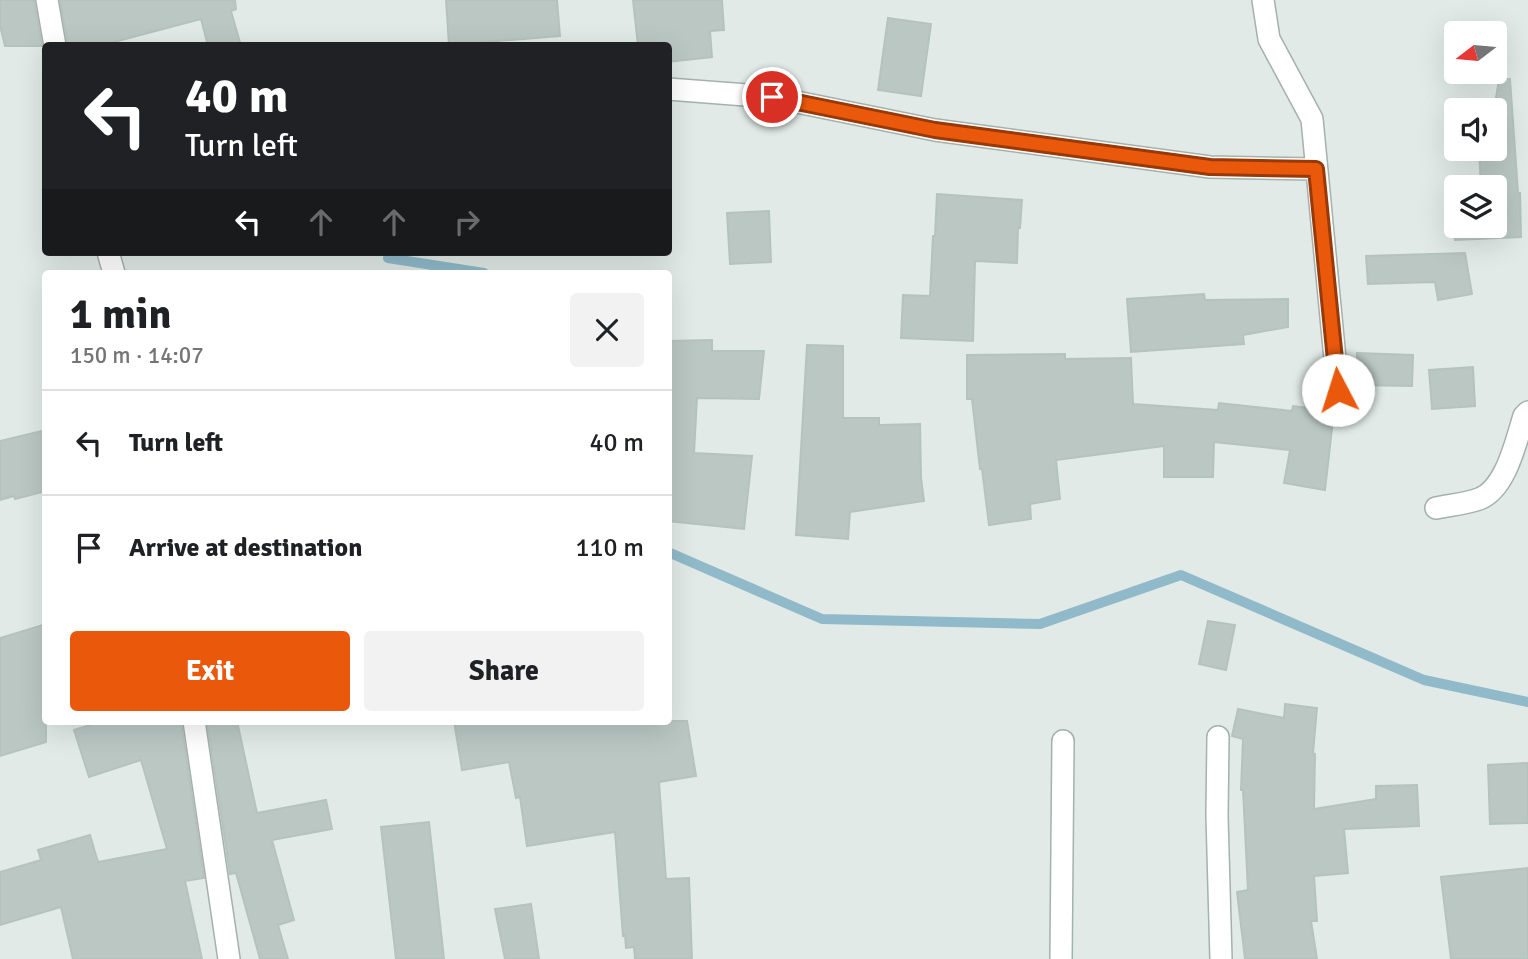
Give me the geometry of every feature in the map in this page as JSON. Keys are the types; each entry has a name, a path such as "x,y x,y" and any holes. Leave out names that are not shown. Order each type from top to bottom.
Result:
{"street":[{"path":"47,0 53,42"},
{"path":"1262,0 1269,39 1312,119 1338,390"},
{"path":"672,89 772,97 935,130 1210,167 1316,169"},
{"path":"1436,508 1481,499 1496,486 1508,464 1524,416 1528,412"},
{"path":"195,725 229,959"},
{"path":"1218,737 1217,816 1222,959"},
{"path":"1061,959 1063,741"}],"building":[{"path":"0,0 34,0 42,46 5,46 0,26"},
{"path":"60,0 235,0 236,9 231,11 240,42 207,42 201,19 114,42 67,42"},
{"path":"446,0 557,0 560,36 449,42"},
{"path":"633,0 722,0 724,30 710,31 712,57 672,62 672,42 638,42"},
{"path":"888,18 931,24 921,96 878,90"},
{"path":"1507,79 1510,79 1521,237 1507,238 1507,175 1480,175 1480,161 1507,161 1507,98 1496,98 1498,84 1507,84"},
{"path":"937,194 1022,200 1017,263 975,261 973,341 901,338 903,295 930,296"},
{"path":"769,211 771,262 730,264 727,213"},
{"path":"1455,238 1499,238 1455,240"},
{"path":"1465,253 1472,294 1438,300 1435,282 1368,284 1366,256"},
{"path":"1204,294 1205,300 1288,299 1288,327 1243,335 1244,344 1131,352 1127,299"},
{"path":"712,340 712,351 764,351 759,399 697,398 694,453 752,456 744,529 672,521 672,341"},
{"path":"807,345 843,346 843,418 879,418 879,425 920,424 924,501 850,512 848,539 796,535"},
{"path":"1357,353 1413,355 1412,386 1357,385"},
{"path":"1065,354 1065,359 1131,358 1133,404 1218,410 1219,403 1292,411 1293,406 1334,411 1325,490 1284,483 1290,450 1214,442 1213,477 1164,477 1164,446 1056,460 1060,499 1030,504 1031,519 989,525 972,399 967,399 967,355"},
{"path":"1473,367 1475,406 1432,409 1429,370"},
{"path":"42,431 42,492 0,500 0,441"},
{"path":"1208,621 1235,625 1226,670 1199,664"},
{"path":"42,625 42,725 46,725 46,742 0,756 0,638"},
{"path":"1285,704 1317,708 1313,753 1314,809 1376,799 1376,786 1417,785 1419,826 1344,829 1348,873 1314,876 1317,921 1311,921 1317,959 1245,959 1237,892 1248,890 1241,790 1243,739 1232,736 1238,709 1284,718"},
{"path":"672,721 687,721 696,776 659,782 666,879 689,878 692,959 635,959 634,947 626,948 615,832 527,846 520,797 516,798 509,762 462,770 455,725 672,725"},
{"path":"90,725 182,725 204,878 185,881 202,959 73,959 61,907 0,925 0,872 41,860 38,850 90,835 98,862 167,849 141,760 89,777 74,730"},
{"path":"208,725 238,725 257,813 326,800 332,829 272,840 294,920 278,925 288,959 260,959 236,873 230,874"},
{"path":"1528,763 1528,823 1490,824 1488,765"},
{"path":"429,822 444,959 396,959 381,827"},
{"path":"1528,868 1528,959 1451,959 1441,877"},
{"path":"531,904 539,959 505,959 495,909"}],"waterway":[{"path":"388,258 465,270"},
{"path":"672,554 822,619 1040,624 1181,575 1424,680 1528,702"}],"route":[{"path":"772,97 935,130 1210,167 1316,169 1338,390"}]}
